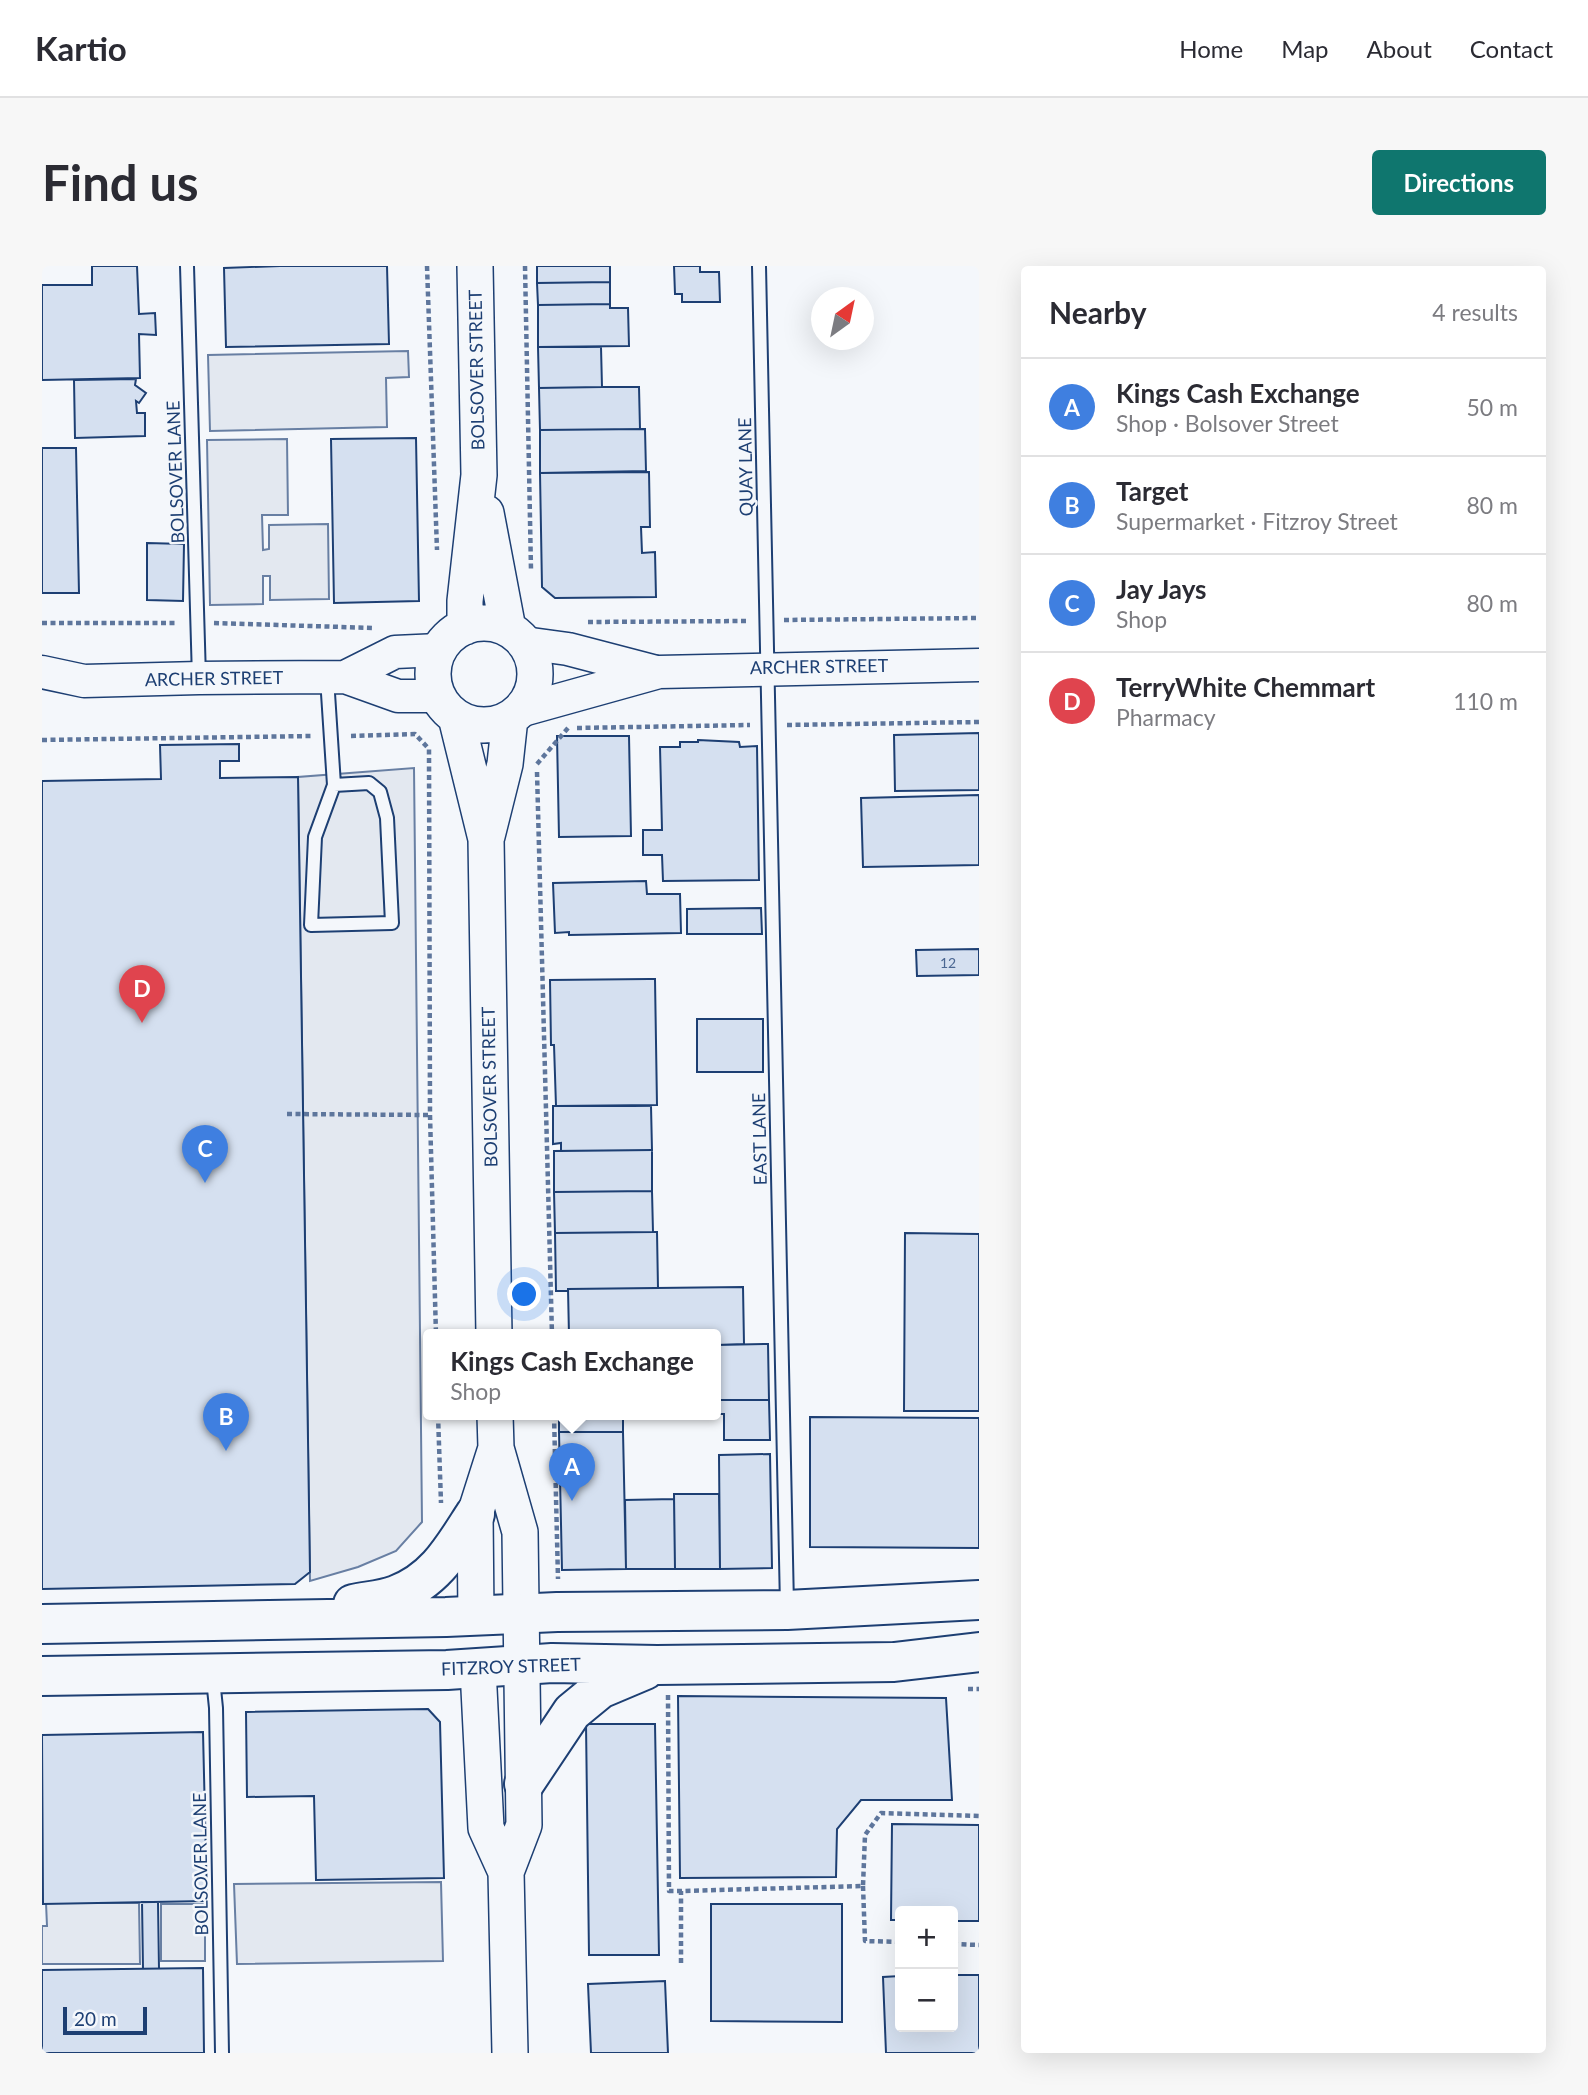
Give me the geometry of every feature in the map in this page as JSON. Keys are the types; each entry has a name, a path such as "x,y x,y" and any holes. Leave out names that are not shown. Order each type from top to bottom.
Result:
{"main road":[{"name":"BOLSOVER STREET","path":"464,627 479,475 475,266"},
{"name":"BOLSOVER STREET","path":"479,475 516,636"},
{"path":"487,623 516,636 534,666 533,691 515,715 497,724 468,723 447,706 433,673 439,650 445,640 464,627 487,623"},
{"name":"BOLSOVER STREET","path":"447,706 486,839"},
{"name":"BOLSOVER STREET","path":"494,1329 486,839 515,715"},
{"path":"283,1619 396,1595 426,1580 443,1564 458,1512 495,1432"},
{"path":"495,1432 520,1532 522,1614 524,1825 506,1872 510,2053"},
{"path":"458,1512 476,1616 486,1828 506,1872"},
{"path":"42,1624 787,1610 979,1600"},
{"name":"FITZROY STREET","path":"42,1676 478,1669 552,1663 663,1676 894,1662 979,1652"},
{"path":"524,1784 579,1705 600,1689 663,1676"}],"street":[{"name":"ARCHER STREET","path":"516,636 659,672"},
{"name":"ARCHER STREET","path":"336,678 396,652 439,650"},
{"name":"ARCHER STREET","path":"515,715 659,672 979,665"},
{"name":"ARCHER STREET","path":"42,672 83,681 336,678 398,696 447,706"},
{"name":"ARCHER STREET","path":"42,694 83,681"}],"lane":[{"name":"BOLSOVER LANE","path":"187,266 198,678"},
{"name":"QUAY LANE","path":"760,266 767,668"},
{"name":"EAST LANE","path":"767,668 787,1610"},
{"path":"334,785 369,783 380,792 387,818 392,923 311,925 315,837 334,785 331,736 336,678"},
{"name":"BOLSOVER LANE","path":"212,1674 216,1708 222,2053"}],"path":[{"path":"427,266 437,552"},
{"path":"524,266 531,576"},
{"path":"42,623 198,623 381,629"},
{"path":"552,1329 537,764 568,728"},
{"path":"42,740 415,734 429,749 430,1115 436,1329"},
{"path":"287,1114 430,1115"},
{"path":"439,1420 458,1512"},
{"path":"554,1420 558,1588"},
{"path":"663,1676 669,1891 863,1886"},
{"path":"895,1942 865,1941 865,1835 881,1813 979,1816"},
{"path":"681,1891 681,1963"},
{"path":"958,1944 979,1945"}],"shaded area":[{"path":"408,351 409,377 386,378 387,427 210,431 208,355"},
{"path":"287,439 288,515 262,515 263,550 269,549 269,525 328,524 329,599 270,600 270,576 263,576 263,604 210,605 207,440"},
{"path":"414,768 422,1522 396,1551 358,1567 310,1581 298,777"},
{"path":"441,1882 443,1961 237,1964 234,1884"},
{"path":"46,1903 139,1903 140,1964 42,1964 42,1926 47,1926"},
{"path":"161,1904 205,1904 205,1961 161,1961"}],"building":[{"path":"92,266 137,266 139,314 155,313 156,335 139,334 140,378 42,380 42,285 92,285"},
{"path":"387,266 389,344 226,347 224,268"},
{"path":"537,266 610,266 610,282 537,283"},
{"path":"674,266 700,266 700,272 719,272 720,302 682,302 682,294 675,294"},
{"path":"610,282 610,304 538,305 537,283"},
{"path":"610,304 610,308 628,308 629,346 538,347 538,305"},
{"path":"538,347 601,347 602,387 539,388"},
{"path":"136,379 135,385 146,393 139,403 136,401 137,413 145,413 145,436 75,438 74,380"},
{"path":"639,387 640,429 540,430 539,388"},
{"path":"645,429 646,471 540,473 540,430"},
{"path":"416,438 419,601 334,603 331,439"},
{"path":"42,448 76,448 79,593 42,593"},
{"path":"649,472 650,527 641,527 642,553 655,552 656,597 555,598 542,587 540,473"},
{"path":"147,543 184,544 183,601 147,600"},
{"path":"979,733 979,790 895,791 894,735"},
{"path":"557,736 629,736 631,836 559,837"},
{"path":"680,742 739,742 740,747 757,746 759,880 663,881 662,855 643,855 643,830 662,830 660,747 680,747"},
{"path":"239,744 239,761 220,761 220,778 298,777 310,1572 295,1584 42,1589 42,781 161,779 160,745"},
{"path":"979,795 979,865 863,867 861,798"},
{"path":"646,881 647,894 680,894 681,933 555,933 553,883"},
{"path":"761,908 762,934 687,934 687,909"},
{"path":"979,949 979,975 917,976 916,950"},
{"path":"655,979 657,1105 556,1106 550,980"},
{"path":"697,1019 763,1019 763,1072 697,1072"},
{"path":"553,1106 651,1106 652,1150 561,1151 561,1143 553,1144"},
{"path":"652,1150 652,1191 554,1192 554,1151"},
{"path":"652,1191 653,1232 555,1233 554,1192"},
{"path":"657,1232 658,1288 556,1291 555,1233"},
{"path":"905,1233 979,1234 979,1411 904,1411"},
{"path":"743,1287 744,1344 721,1345 721,1329 569,1329 568,1289"},
{"path":"768,1344 769,1400 721,1400 721,1345"},
{"path":"721,1400 769,1400 770,1440 724,1440 724,1414 721,1414"},
{"path":"810,1417 979,1418 979,1548 810,1547"},
{"path":"559,1420 623,1420 623,1432 559,1432"},
{"path":"559,1432 623,1432 626,1569 562,1570"},
{"path":"770,1454 772,1568 720,1569 719,1455"},
{"path":"674,1494 719,1494 720,1569 675,1569"},
{"path":"674,1499 675,1569 626,1569 625,1500"},
{"path":"678,1696 946,1698 952,1800 861,1800 837,1829 836,1877 680,1878"},
{"path":"428,1709 440,1722 444,1878 316,1880 314,1796 247,1797 246,1712"},
{"path":"586,1724 655,1724 659,1955 589,1955"},
{"path":"203,1732 207,1901 43,1904 42,1735"},
{"path":"892,1824 979,1825 979,1921 958,1921 958,1906 895,1906 895,1920 891,1920"},
{"path":"142,1902 158,1902 159,1969 143,1969"},
{"path":"711,1904 842,1904 842,2022 711,2021"},
{"path":"203,1968 204,2053 42,2053 42,1970"},
{"path":"958,1975 979,1975 979,2053 886,2053 883,1977 895,1976 895,2032 958,2032"},
{"path":"665,1981 668,2053 591,2053 588,1984"}],"place":[{"name":"TerryWhite Chemmart","path":"142,1023"},
{"name":"Jay Jays","path":"205,1183"},
{"name":"Target","path":"226,1451"},
{"name":"Kings Cash Exchange","path":"572,1501"}]}
